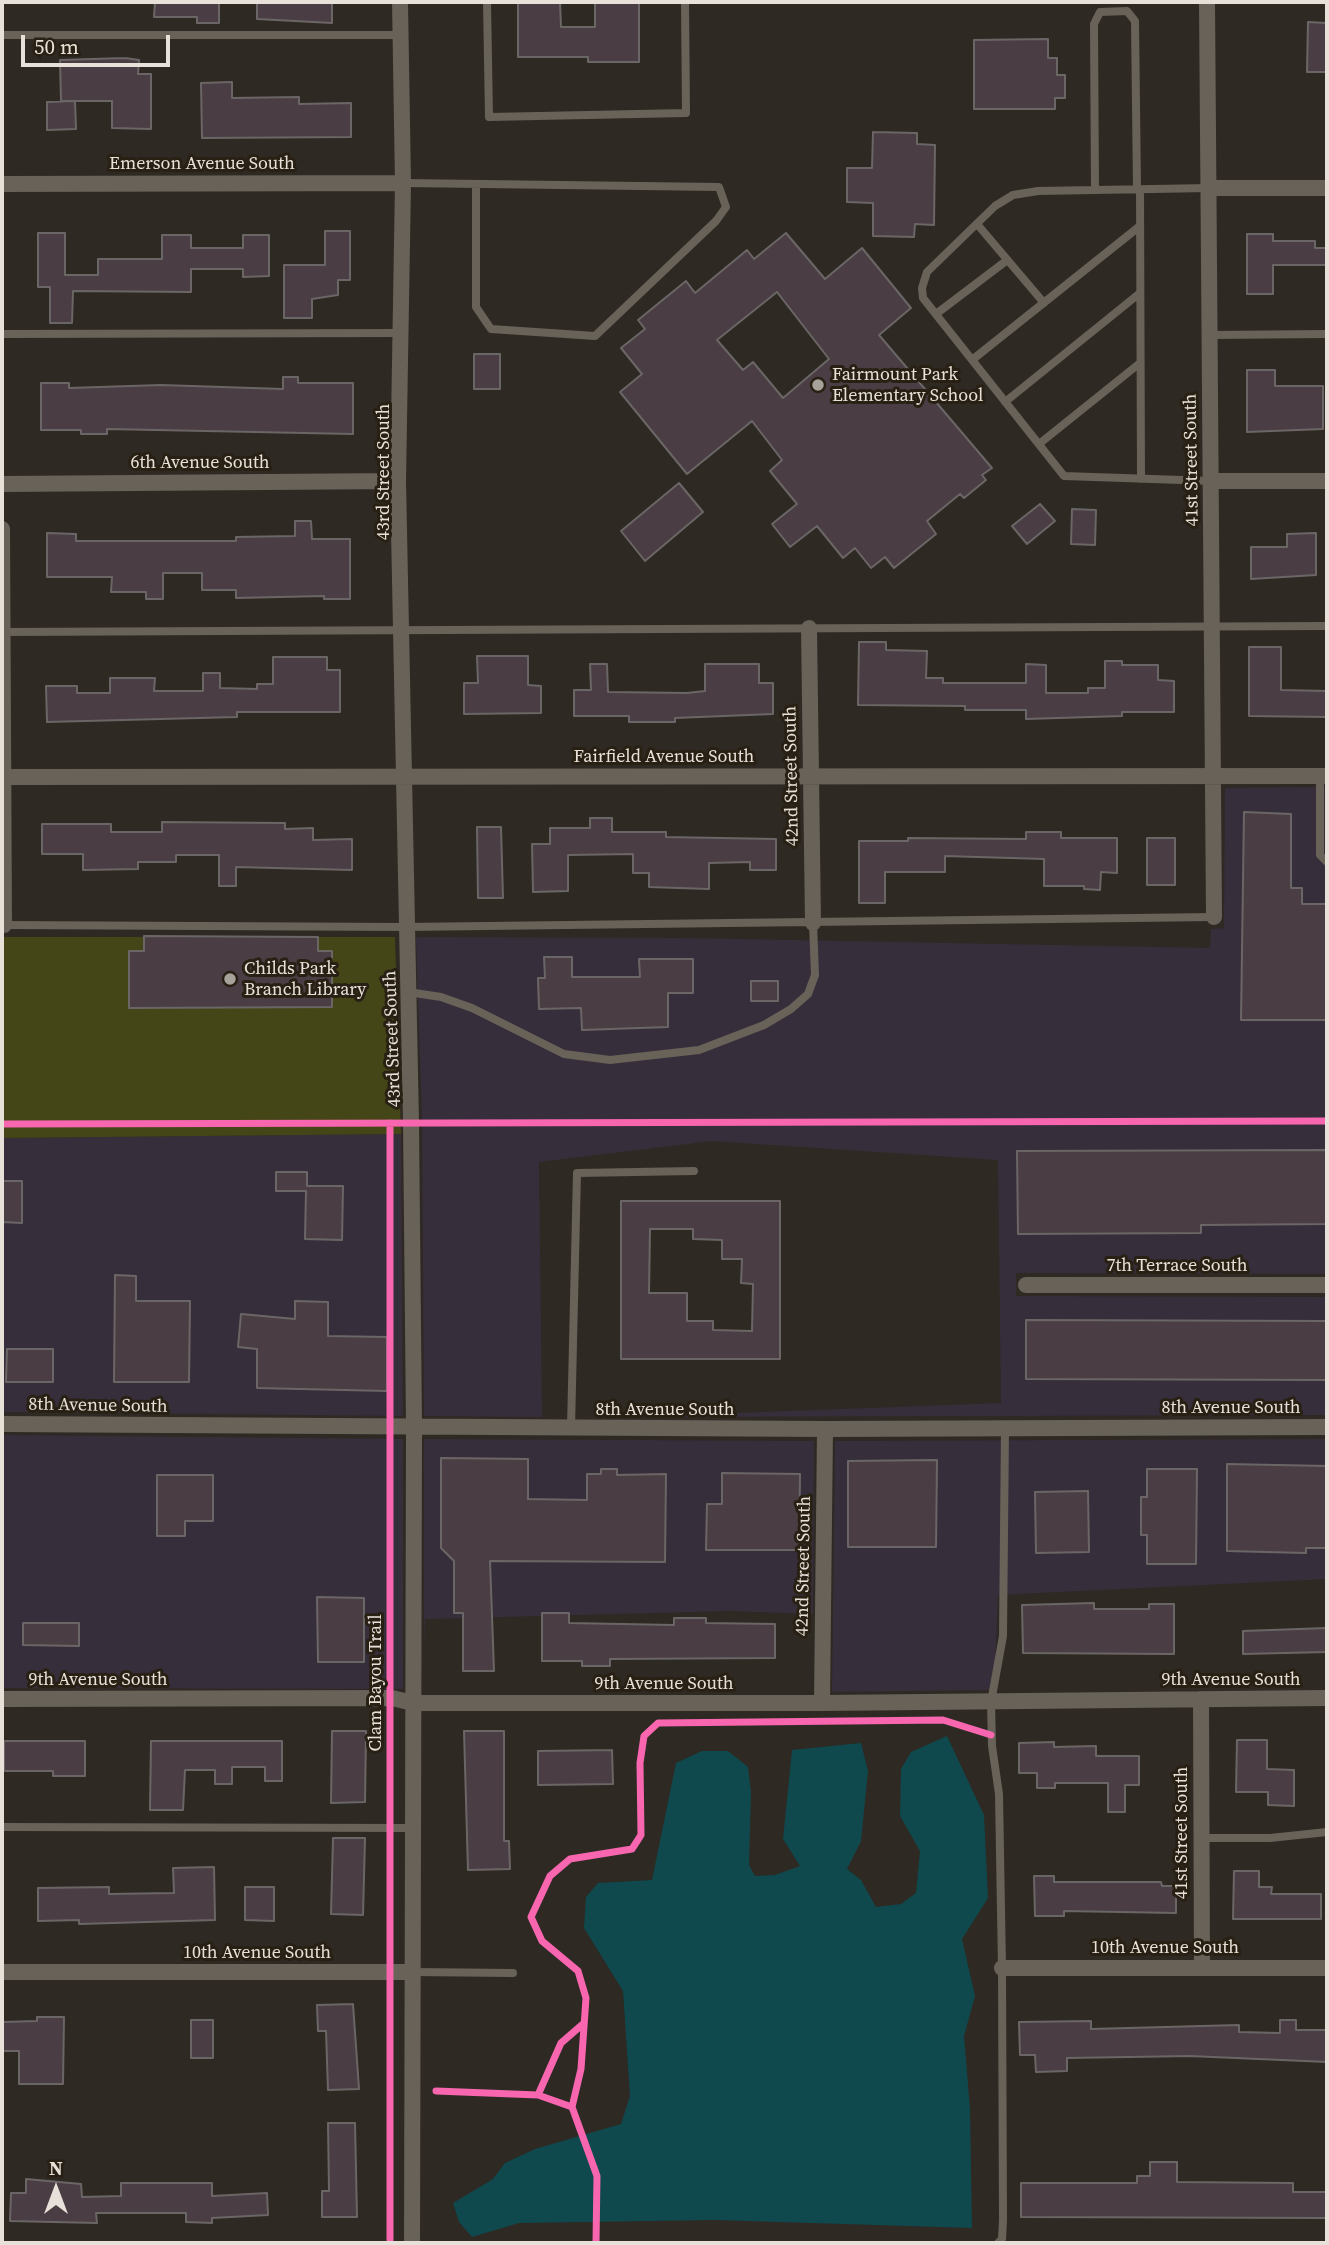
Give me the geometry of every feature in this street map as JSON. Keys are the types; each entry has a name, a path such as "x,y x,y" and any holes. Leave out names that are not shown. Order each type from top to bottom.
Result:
{"street":[{"name":"43rd Street South","path":"400,2 403,183 398,481 414,1427 412,2243"},
{"name":"41st Street South","path":"1207,2 1214,917"},
{"name":"Emerson Avenue South","path":"2,184 403,183"},
{"path":"1209,188 1327,188"},
{"name":"6th Avenue South","path":"2,484 398,481"},
{"path":"1211,481 1327,481"},
{"path":"2,529 3,925"},
{"name":"42nd Street South","path":"809,628 813,923"},
{"name":"Fairfield Avenue South","path":"3,777 1324,776"},
{"name":"7th Terrace South","path":"1026,1285 1327,1285"},
{"name":"8th Avenue South","path":"2,1424 571,1429 1327,1427"},
{"name":"42nd Street South","path":"822,1703 825,1429"},
{"name":"9th Avenue South","path":"2,1699 392,1698 413,1703 822,1703 1327,1698"},
{"name":"41st Street South","path":"1201,1699 1202,1966"},
{"name":"10th Avenue South","path":"1002,1968 1327,1968"},
{"name":"10th Avenue South","path":"2,1972 412,1972"}],"lane":[{"path":"487,2 489,117 686,113 685,2"},
{"path":"1095,189 1094,24 1100,12 1127,10 1135,21 1140,226 1141,479"},
{"path":"2,35 400,35"},
{"path":"403,183 719,187 726,207 716,221 595,335 491,329 476,307 476,184"},
{"path":"1209,188 1095,189 1013,195 995,206 923,279 923,298 1064,476 1211,481"},
{"path":"977,224 1044,303"},
{"path":"972,360 1140,226"},
{"path":"936,314 1006,261"},
{"path":"1005,402 1140,293"},
{"path":"2,334 400,333"},
{"path":"1210,335 1327,334"},
{"path":"1038,444 1140,363"},
{"path":"2,632 1327,626"},
{"path":"1324,776 1320,855 1327,862"},
{"path":"3,925 405,927 1214,917"},
{"path":"407,992 442,997 472,1008 564,1054 610,1060 699,1050 764,1025 791,1009 808,993 815,975 813,923"},
{"path":"571,1429 577,1173 694,1171"},
{"path":"998,2243 1002,2239 1003,2220 1002,1968 999,1794 992,1746 991,1702 1003,1636 1005,1429"},
{"path":"2,1827 413,1828"},
{"path":"1202,1838 1270,1838 1327,1832"},
{"name":"10th Avenue South","path":"412,1972 513,1973"}],"shaded area":[{"path":"1327,787 1327,1274 1016,1273 1016,1296 1327,1297 1327,1415 630,1417 1001,1403 998,1160 712,1141 539,1162 542,1417 424,1416 422,1122 416,937 686,938 1210,948 1211,929 1224,928 1225,788"},
{"path":"2,937 395,937 401,1134 2,1138"},
{"path":"401,1134 403,1416 2,1412 2,1138"},
{"path":"2,1435 403,1439 403,1689 2,1688"},
{"path":"424,1439 814,1441 813,1614 730,1611 425,1619 424,1649"},
{"path":"1327,1439 1327,1579 998,1595 994,1690 832,1692 835,1441"}],"water":[{"path":"947,1736 984,1815 988,1898 962,1939 975,1996 964,2036 970,2109 972,2228 715,2220 519,2223 472,2237 459,2222 453,2203 493,2179 505,2163 535,2149 621,2124 630,2096 623,1991 584,1928 586,1897 598,1883 652,1880 676,1763 702,1751 728,1751 748,1767 751,1792 749,1865 755,1876 775,1875 800,1866 783,1839 792,1750 861,1743 868,1771 861,1841 847,1869 861,1880 876,1907 901,1904 916,1893 920,1851 900,1816 901,1769 911,1752"}],"building":[{"path":"155,2 219,2 219,23 197,23 197,17 154,17"},
{"path":"257,2 332,2 332,23 257,19"},
{"path":"518,2 560,2 561,27 595,27 595,2 639,2 639,62 588,62 588,57 518,57"},
{"path":"1308,22 1327,23 1327,72 1307,72"},
{"path":"1048,39 1048,58 1057,58 1057,75 1065,75 1065,98 1055,98 1055,109 974,109 974,40"},
{"path":"60,60 139,60 138,74 151,74 151,129 112,128 112,101 61,101"},
{"path":"232,82 232,98 299,97 299,104 351,103 351,137 202,138 201,83"},
{"path":"75,101 76,129 47,130 47,102"},
{"path":"873,132 917,133 917,144 935,145 934,225 915,224 914,237 873,236 873,203 847,202 847,168 872,168"},
{"path":"325,231 350,231 350,280 338,280 338,295 312,299 312,318 284,318 284,265 325,265"},
{"path":"38,233 65,233 65,275 98,275 98,259 162,259 162,235 191,235 191,248 243,248 243,235 269,235 269,276 243,277 243,269 191,269 191,292 73,291 72,323 50,323 50,287 38,287"},
{"path":"786,233 825,279 862,248 911,308 879,335 992,468 982,475 986,480 964,498 960,494 927,521 936,534 894,568 885,557 871,568 855,548 843,558 817,526 790,547 772,524 797,504 770,471 782,460 752,421 687,474 620,392 642,374 621,348 645,329 638,320 686,281 695,293 747,250 754,259","holes":["777,292 829,359 783,398 753,362 743,370 717,340"]},
{"path":"1247,234 1273,234 1273,241 1315,241 1315,248 1327,248 1327,265 1273,265 1273,294 1247,294"},
{"path":"474,354 500,354 500,389 474,389"},
{"path":"1247,370 1275,370 1275,386 1323,386 1323,429 1247,432"},
{"path":"283,377 298,377 298,383 353,383 353,434 107,429 107,434 81,434 81,430 41,430 41,383 69,383 69,388 161,385 283,389"},
{"path":"679,483 703,512 645,561 621,531"},
{"path":"1040,504 1055,521 1027,544 1012,526"},
{"path":"1072,509 1096,510 1095,545 1071,544"},
{"path":"295,521 311,521 312,539 350,539 350,599 324,599 324,596 236,598 236,590 202,590 202,573 163,573 163,599 146,599 146,592 111,592 112,577 47,577 47,533 76,534 76,541 236,541 236,537 295,536"},
{"path":"1316,533 1316,575 1251,579 1251,547 1287,547 1287,534"},
{"path":"859,642 886,642 886,650 927,651 926,678 943,678 943,683 1026,683 1026,664 1046,665 1046,693 1088,693 1088,688 1105,688 1105,661 1122,661 1122,665 1158,665 1158,680 1174,681 1174,712 1122,712 1122,716 1026,719 1026,710 965,710 965,706 858,705"},
{"path":"1249,647 1281,647 1281,690 1327,691 1327,717 1249,716"},
{"path":"477,656 528,656 528,685 541,686 541,713 464,714 464,683 478,683"},
{"path":"273,657 327,657 327,670 340,670 340,712 237,712 237,717 47,722 46,686 77,686 77,693 110,693 110,678 155,678 154,691 203,691 203,673 220,673 220,688 257,689 257,684 273,684"},
{"path":"590,664 607,664 608,692 687,693 705,691 705,664 759,664 759,683 773,683 773,714 675,718 675,722 629,722 629,716 574,716 574,690 591,690"},
{"path":"1244,812 1291,814 1291,888 1302,888 1302,904 1327,904 1327,1020 1241,1020"},
{"path":"590,818 612,818 612,832 666,832 666,837 776,839 776,870 750,870 750,862 709,863 709,889 649,887 649,873 633,873 633,854 568,855 568,891 533,892 532,844 550,844 550,828 590,828"},
{"path":"162,822 285,823 285,829 313,828 313,840 352,839 352,870 236,867 236,886 219,886 219,855 176,855 176,862 138,862 138,869 83,870 83,854 42,854 42,824 111,824 111,832 162,832"},
{"path":"477,827 501,827 503,898 478,898"},
{"path":"1026,832 1061,832 1061,838 1117,838 1117,873 1101,872 1100,890 1084,889 1084,886 1044,886 1044,859 945,856 945,872 885,872 885,903 859,903 859,841 908,841 908,838 1026,839"},
{"path":"1147,838 1175,838 1175,885 1147,885"},
{"name":"Childs Park Branch Library","path":"144,936 318,937 318,951 332,951 332,1007 129,1008 129,951 144,951"},
{"path":"544,957 572,957 572,977 640,977 639,959 693,959 693,993 668,993 668,1027 582,1030 581,1008 539,1009 538,978 545,978"},
{"path":"751,981 778,981 778,1001 751,1001"},
{"path":"1327,1150 1327,1224 1201,1225 1201,1233 1018,1234 1017,1151"},
{"path":"276,1172 307,1172 307,1186 343,1186 342,1240 305,1239 306,1191 276,1191"},
{"path":"2,1181 22,1181 22,1223 2,1222"},
{"path":"621,1201 780,1201 780,1359 621,1359","holes":["650,1229 693,1229 693,1239 722,1240 722,1259 742,1259 741,1283 753,1284 752,1331 713,1330 713,1321 687,1321 687,1293 649,1293"]},
{"path":"115,1275 136,1276 136,1301 190,1301 189,1382 114,1382"},
{"path":"295,1301 328,1302 328,1336 387,1337 387,1391 257,1388 257,1349 238,1347 241,1314 295,1319"},
{"path":"1026,1320 1327,1321 1327,1380 1026,1379"},
{"path":"7,1349 53,1349 53,1382 6,1382"},
{"path":"441,1458 528,1459 528,1499 587,1500 587,1474 601,1474 601,1469 617,1469 617,1475 666,1474 665,1562 490,1561 494,1671 463,1671 463,1613 454,1613 454,1561 441,1548"},
{"path":"937,1460 936,1547 848,1547 848,1461"},
{"path":"1227,1464 1327,1466 1327,1548 1306,1548 1306,1553 1227,1551"},
{"path":"1147,1469 1197,1469 1196,1564 1147,1564 1147,1535 1141,1535 1141,1497 1147,1497"},
{"path":"722,1473 800,1474 799,1550 706,1550 707,1504 722,1504"},
{"path":"157,1475 213,1475 213,1521 185,1521 185,1536 157,1536"},
{"path":"1088,1491 1089,1552 1036,1553 1035,1492"},
{"path":"317,1597 364,1598 364,1662 318,1662"},
{"path":"1094,1603 1094,1609 1149,1609 1149,1604 1174,1604 1174,1654 1023,1653 1022,1605"},
{"path":"542,1613 569,1613 569,1623 674,1625 674,1618 706,1618 706,1623 775,1624 775,1658 610,1659 610,1666 582,1666 582,1661 542,1661"},
{"path":"23,1623 79,1623 79,1646 23,1645"},
{"path":"1327,1628 1327,1652 1243,1654 1243,1631"},
{"path":"332,1731 366,1731 365,1802 331,1803"},
{"path":"464,1731 504,1731 504,1841 509,1841 510,1869 468,1870"},
{"path":"1237,1740 1267,1740 1267,1769 1294,1770 1294,1806 1268,1805 1268,1792 1236,1792"},
{"path":"4,1741 85,1741 85,1776 53,1776 53,1771 4,1771"},
{"path":"151,1741 282,1741 282,1781 265,1781 265,1767 232,1767 232,1784 215,1784 215,1770 185,1770 183,1810 150,1810"},
{"path":"1054,1742 1054,1747 1096,1746 1096,1756 1139,1756 1139,1785 1125,1785 1125,1812 1108,1812 1108,1783 1055,1783 1055,1788 1037,1788 1037,1773 1019,1773 1019,1743"},
{"path":"612,1750 613,1784 538,1785 538,1751"},
{"path":"333,1838 365,1838 363,1915 331,1914"},
{"path":"214,1867 215,1920 79,1924 79,1920 38,1921 38,1888 109,1887 109,1894 174,1893 173,1868"},
{"path":"1234,1871 1259,1871 1259,1887 1272,1887 1271,1894 1321,1894 1321,1919 1233,1919"},
{"path":"1034,1876 1054,1876 1054,1882 1161,1882 1162,1886 1176,1886 1176,1913 1064,1911 1064,1916 1035,1916"},
{"path":"245,1887 274,1887 274,1921 245,1920"},
{"path":"353,2004 359,2089 328,2090 326,2031 318,2031 317,2005"},
{"path":"37,2017 64,2017 63,2084 19,2084 19,2051 2,2051 2,2022 37,2021"},
{"path":"191,2020 213,2020 213,2058 191,2058"},
{"path":"1280,2020 1296,2020 1296,2030 1327,2030 1327,2062 1190,2056 1067,2058 1067,2071 1036,2072 1035,2055 1020,2055 1019,2022 1091,2021 1091,2029 1239,2025 1239,2032 1280,2033"},
{"path":"328,2123 355,2123 357,2217 322,2217 322,2191 329,2191"},
{"path":"1150,2162 1177,2162 1177,2182 1293,2183 1293,2192 1327,2192 1327,2218 1021,2217 1021,2183 1137,2183 1137,2176 1150,2176"},
{"path":"26,2179 81,2184 82,2197 121,2196 121,2183 212,2183 212,2196 267,2193 268,2215 212,2218 212,2223 186,2222 186,2213 96,2213 97,2223 10,2221 11,2193 26,2193"}],"cycle path":[{"path":"2,1124 1327,1121"},
{"name":"Clam Bayou Trail","path":"390,1123 390,2243"},
{"path":"596,2243 597,2176 572,2107 581,2069 586,1998 578,1971 542,1941 531,1917 550,1876 570,1859 632,1849 641,1835 640,1763 644,1736 658,1723 943,1720 991,1735"},
{"path":"572,2107 538,2095 561,2043 583,2024"},
{"path":"436,2091 538,2095"}],"place":[{"name":"Fairmount Park Elementary School","path":"818,385"},
{"name":"Childs Park Branch Library","path":"230,979"}]}
